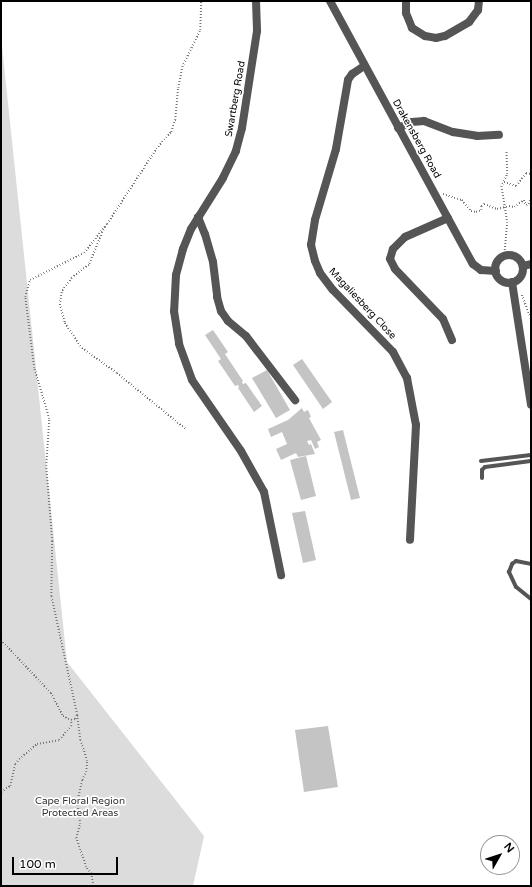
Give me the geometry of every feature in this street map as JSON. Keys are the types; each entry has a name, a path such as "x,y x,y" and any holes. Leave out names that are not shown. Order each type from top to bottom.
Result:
{"street":[{"name":"Swartberg Road","path":"256,1 257,31 242,128 236,151 198,217 182,249 176,275 174,311 179,344 192,380 241,451 264,492 281,576"},
{"name":"Drakensberg Road","path":"330,1 336,5 364,66 429,185 440,197 444,220 476,266 481,270 496,270"},
{"path":"406,1 406,13 412,28 425,36 436,38 445,36 469,22 478,10 479,1"},
{"name":"Magaliesberg Close","path":"364,66 352,74 348,80 336,149 312,235 314,257 320,273 334,290 393,352 407,378 414,406 416,425 410,540"},
{"path":"398,128 418,120 431,123 453,132 478,136 499,135"},
{"path":"198,217 205,234 213,262 217,297 221,311 228,321 246,336 295,400"},
{"path":"444,220 405,236 393,249 390,258 395,269 443,319 452,340"},
{"path":"513,286 527,265 515,256 504,256 497,262 496,270 500,278 513,286 531,405"}],"lane":[{"path":"481,461 531,455"},
{"path":"482,478 482,470 485,468 531,461"},
{"path":"531,564 516,561 512,564 509,572 516,587 531,600"}],"path":[{"path":"93,886 91,874 86,867 76,838 80,824 77,802 82,780 86,772 87,760 80,740 77,715 51,596 52,541 46,466 49,419 34,368 25,297 30,280 84,253 107,224 156,149 174,126 181,72 200,30 201,1"},
{"path":"504,256 507,223 502,187 507,174 506,151"},
{"path":"504,182 516,186 526,173 531,174"},
{"path":"440,197 462,200 471,211 476,212 481,210 481,206 484,204 497,209 509,206 514,207 524,200 526,205 531,199"},
{"path":"107,224 89,265 72,278 62,292 60,304 65,324 82,348 117,373 187,430"},
{"path":"513,286 525,298 531,319"},
{"path":"1,640 50,693 63,716 72,720"},
{"path":"1,792 10,786 15,764 19,759 37,744 59,740 71,726 72,720 76,719 77,715"}],"green space":[{"name":"Cape Floral Region Protected Areas","path":"1,37 67,662 204,836 193,886 1,886"}],"building":[{"path":"213,330 228,352 225,354 243,381 243,384 246,383 262,406 254,412 238,388 238,385 235,386 218,361 221,359 205,335"},
{"path":"302,359 332,402 323,409 293,365"},
{"path":"267,370 290,410 276,418 252,378"},
{"path":"302,408 304,412 308,410 311,417 309,418 321,440 317,442 319,447 315,449 311,440 307,441 309,445 311,444 315,454 298,457 296,453 281,460 276,449 287,444 282,432 271,437 268,429 288,420"},
{"path":"343,430 360,498 351,500 334,432"},
{"path":"306,456 316,496 301,500 290,460"},
{"path":"305,511 316,560 303,563 292,513"},
{"path":"328,726 338,787 304,792 295,730"}]}
